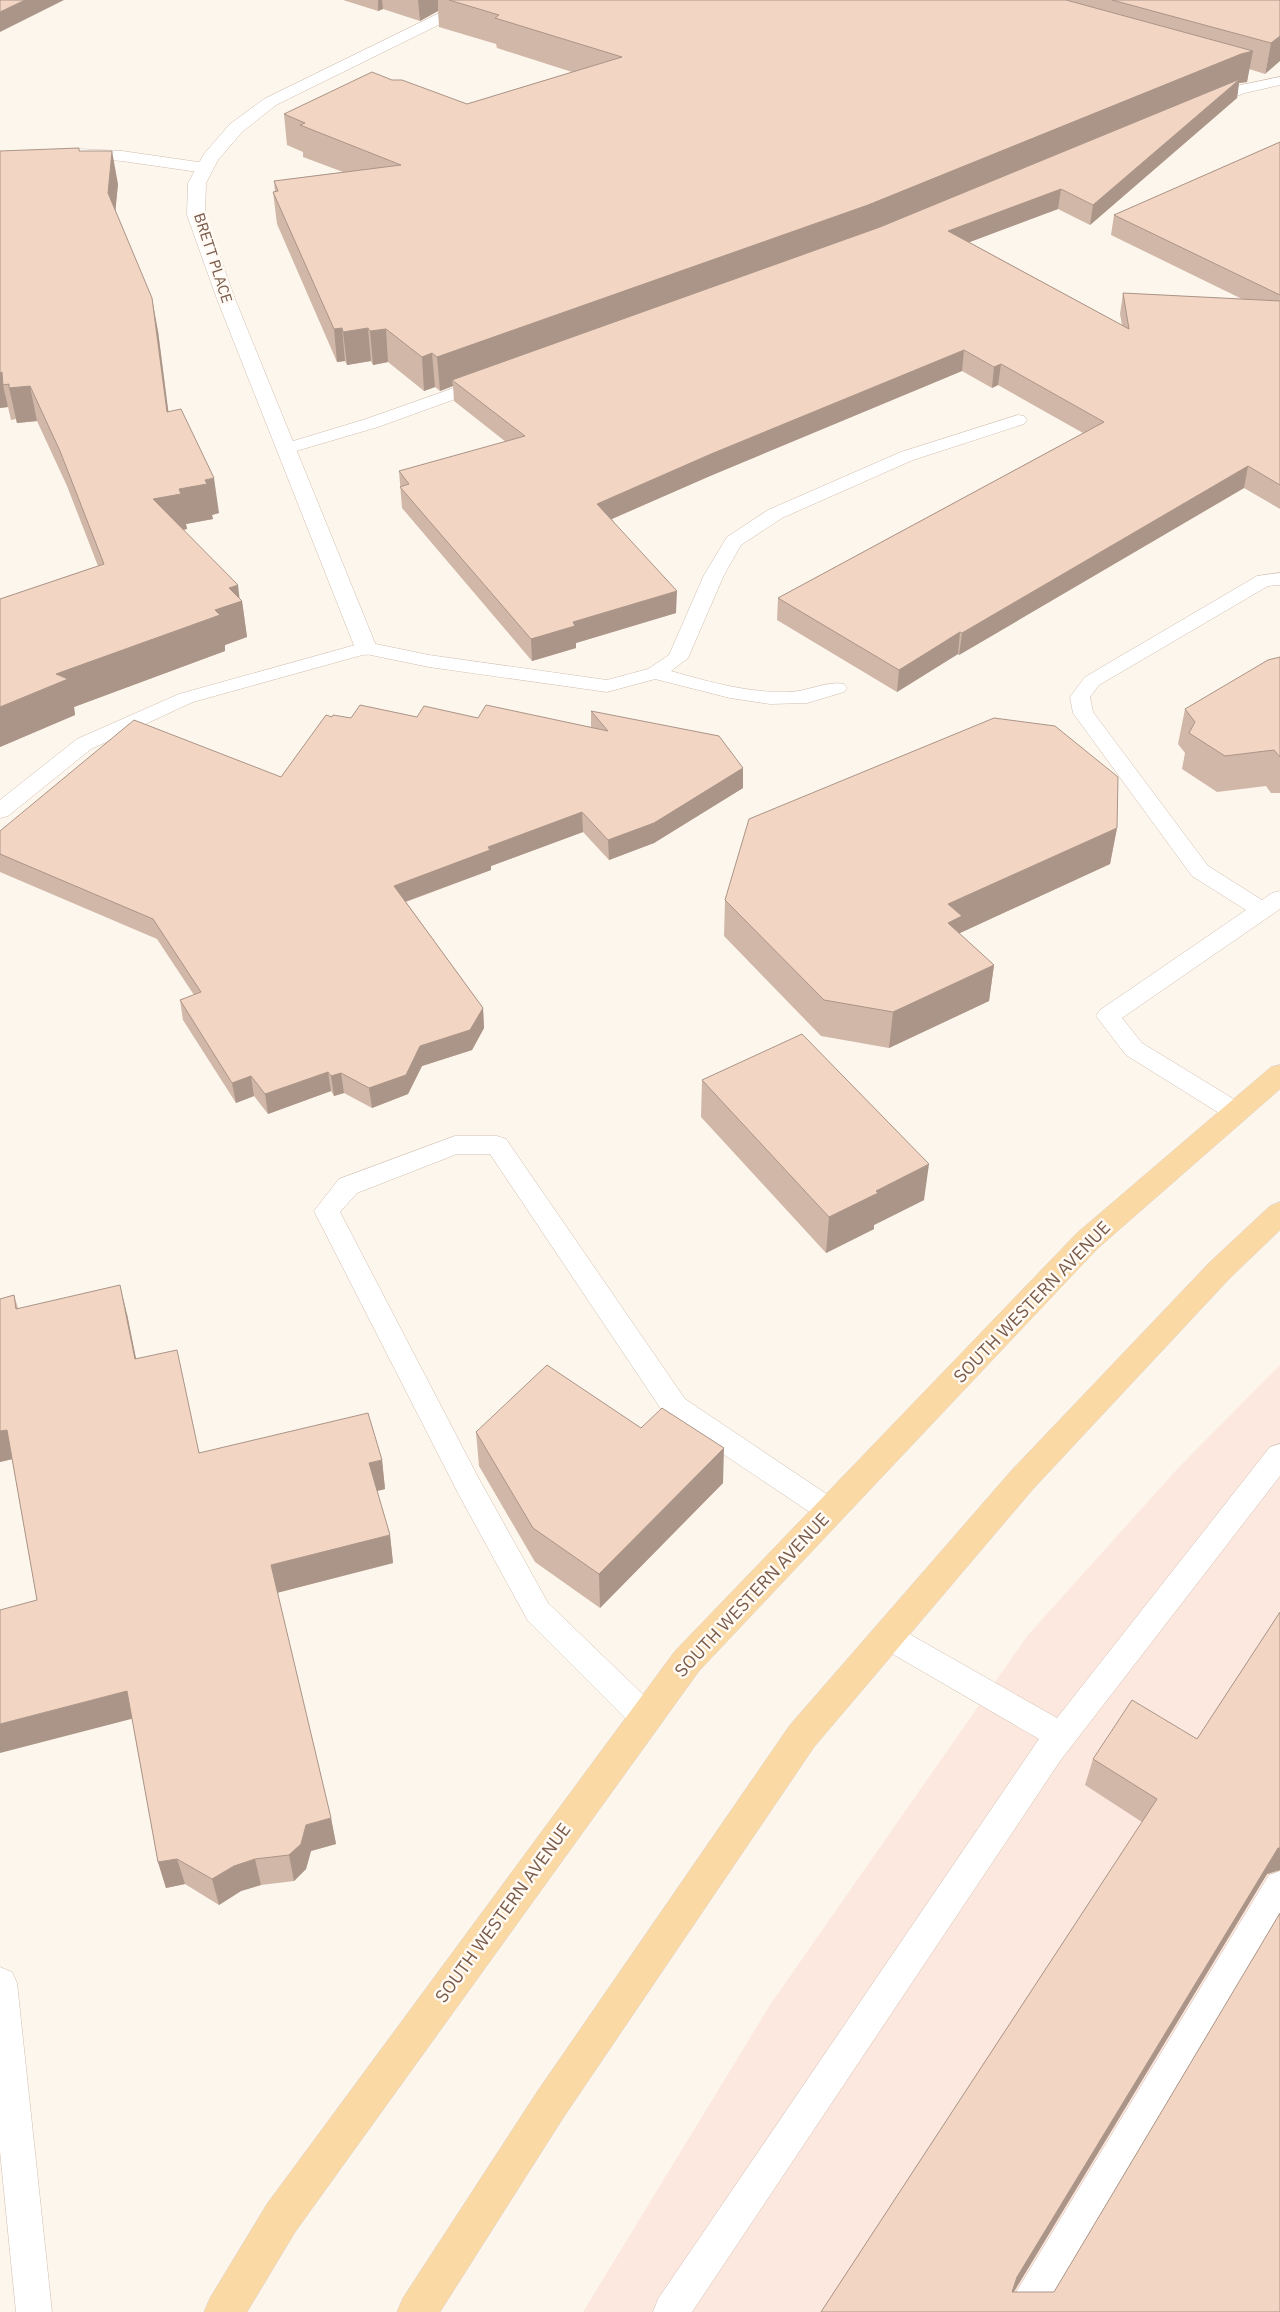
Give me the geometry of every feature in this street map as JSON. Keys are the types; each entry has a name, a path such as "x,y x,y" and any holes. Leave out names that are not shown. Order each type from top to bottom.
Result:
{"main road":[{"name":"SOUTH WESTERN AVENUE","path":"224,2312 281,2218 687,1661 1088,1241 1280,1074"},
{"path":"417,2312 555,2097 802,1736 1022,1480 1220,1270 1280,1213"}],"street":[{"name":"BRETT PLACE","path":"366,648 226,299 196,215 197,184 210,158 236,128 270,102 478,0"}],"lane":[{"path":"1243,74 1276,81"},
{"path":"1195,108 1241,89 1276,81"},
{"path":"59,153 122,156 205,168"},
{"path":"286,449 372,423 496,378"},
{"path":"0,811 84,744 186,698 366,648 429,662 607,686 655,673 678,658 714,575 734,541 775,514 907,456 1018,420"},
{"path":"1270,904 1200,871 1083,713 1080,697 1092,681 1246,590 1264,580 1280,579"},
{"path":"655,673 730,692 764,697 806,697 837,688"},
{"path":"1236,1112 1134,1049 1108,1016 1270,904"},
{"path":"646,1718 538,1612 468,1487 327,1211 348,1186 455,1145 498,1146 675,1407 830,1511"},
{"path":"671,2312 1049,1751 1280,1455"},
{"path":"888,1636 1061,1736"},
{"path":"1024,2312 1280,1886"},
{"path":"0,1983 34,2312"}],"shaded area":[{"path":"1280,1365 1280,2312 583,2312 770,2005 1028,1635 1179,1467"}],"building":[{"path":"0,0 25,0 0,12"},
{"path":"449,0 1066,0 1253,51 1241,54 868,205 437,357 432,353 422,357 386,329 370,331 368,328 343,332 342,328 334,329 273,192 278,191 274,181 401,165 300,125 305,123 284,114 372,72 392,80 402,80 467,104 622,57 495,18 499,15"},
{"path":"1112,0 1280,0 1280,36 1271,43"},
{"path":"1240,79 1093,205 1061,189 948,231 1129,329 1123,293 1280,301 1280,485 1248,466 962,633 960,632 899,670 778,598 1104,422 1001,364 994,367 964,350 711,454 597,504 677,591 573,622 575,626 531,639 400,487 409,484 399,471 525,436 452,380 880,227"},
{"path":"1280,142 1280,295 1114,215"},
{"path":"79,148 79,151 112,151 108,193 152,298 167,412 181,409 214,478 205,480 207,484 179,489 181,494 153,499 238,585 229,588 242,601 215,610 220,615 56,674 68,679 0,707 0,599 104,564 60,451 30,386 9,388 9,384 3,385 2,372 0,373 0,151"},
{"path":"1280,657 1280,757 1274,750 1225,756 1189,733 1195,722 1185,709 1268,660"},
{"path":"360,705 417,717 424,706 478,718 486,705 608,731 591,711 719,736 743,768 654,823 608,840 582,812 488,847 490,850 394,886 483,1008 470,1030 420,1046 406,1075 369,1088 341,1073 331,1076 328,1072 265,1094 251,1076 232,1083 180,1000 201,992 153,919 0,854 0,831 134,720 281,777 326,715 351,718"},
{"path":"994,718 1055,726 1118,777 1117,828 948,904 962,916 948,923 994,965 893,1012 824,1000 725,900 749,819"},
{"path":"802,1034 929,1164 876,1191 878,1193 829,1217 702,1080"},
{"path":"120,1285 135,1359 177,1350 199,1453 368,1413 382,1460 369,1463 390,1535 271,1565 331,1818 306,1825 301,1844 289,1855 255,1859 234,1866 212,1879 177,1859 158,1862 127,1691 0,1724 0,1610 37,1600 7,1430 0,1431 0,1299 14,1295 16,1309"},
{"path":"547,1365 641,1428 662,1408 724,1448 599,1574 533,1528 476,1432"},
{"path":"1280,1612 1280,1848 1278,1848 1017,2277 1012,2292 1054,2292 1280,1913 1280,2312 821,2312 1157,1799 1093,1759 1132,1700 1197,1739"}]}
